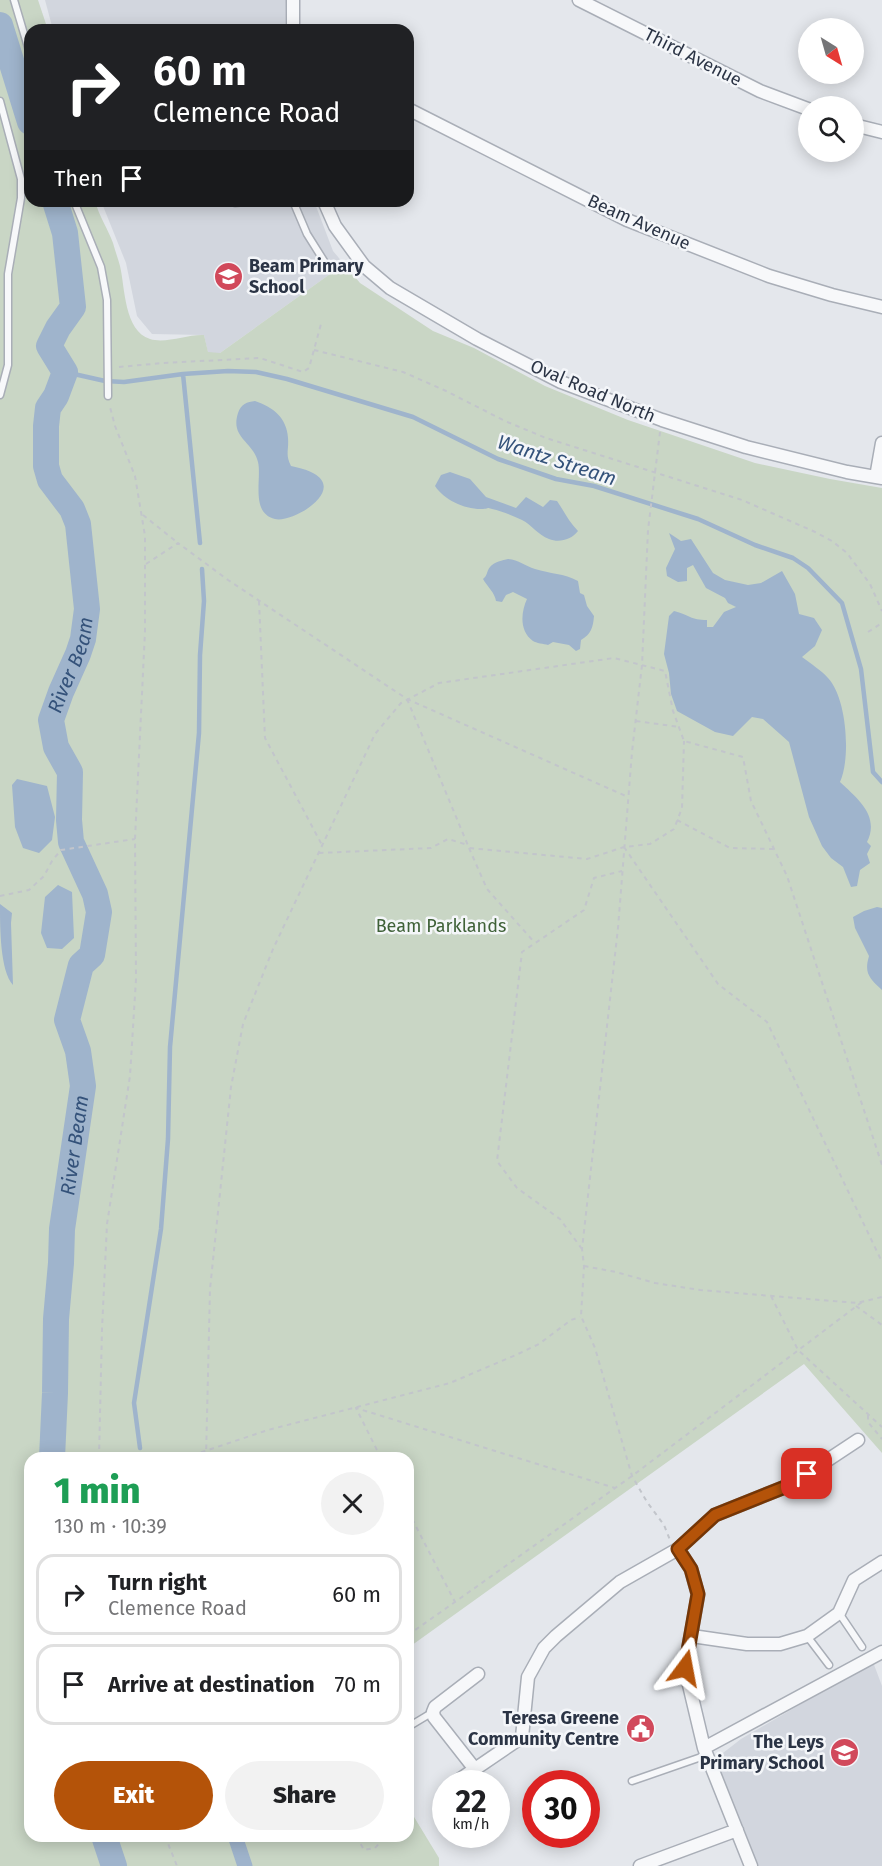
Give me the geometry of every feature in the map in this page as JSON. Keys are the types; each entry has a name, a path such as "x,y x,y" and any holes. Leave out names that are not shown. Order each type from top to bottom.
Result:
{"street":[{"path":"293,0 293,24"},
{"name":"Third Avenue","path":"579,0 760,91 798,105"},
{"name":"Beam Avenue","path":"414,112 637,224 769,276 831,295 882,307"},
{"path":"864,128 882,132"},
{"name":"Oval Road North","path":"327,207 335,226 364,266 390,288 477,339 561,382 662,420 746,447 879,478"},
{"path":"879,478 882,443"},
{"path":"471,1770 522,1737 528,1677 544,1648 620,1582 678,1549 715,1515 790,1485 858,1440"},
{"path":"678,1549 691,1569 698,1594 685,1668 705,1752 751,1866"},
{"path":"692,1636 747,1644 780,1644 807,1636 839,1613 854,1580 882,1562"},
{"path":"705,1752 882,1652"},
{"path":"474,1768 434,1717 433,1712 435,1707 478,1674"},
{"path":"640,1866 737,1830"}],"lane":[{"path":"14,0 24,34"},
{"path":"0,101 21,179 21,198 8,274 8,365 0,395"},
{"path":"76,207 101,267 107,300 108,396"},
{"path":"296,207 307,234 329,269"},
{"path":"839,1613 862,1647"},
{"path":"807,1636 829,1665"},
{"path":"414,1723 433,1712"},
{"path":"632,1781 705,1752"}],"path":[{"path":"107,369 184,361 260,358 303,372 309,368 321,324"},
{"path":"314,350 403,372 546,438 742,500 832,541 847,553 864,575 882,611"},
{"path":"99,1452 107,1224 130,1076 136,979 135,839 138,821 145,631 145,536 135,476 115,426 108,396"},
{"path":"662,420 653,475 648,530 642,665 582,1249 584,1266 581,1316 595,1348 632,1476 646,1502 678,1549"},
{"path":"141,514 259,600 407,699 628,797"},
{"path":"145,565 178,543"},
{"path":"259,600 265,738 322,845"},
{"path":"868,632 882,623"},
{"path":"206,1450 210,1289 231,1087 243,1024 273,949 375,734 400,703 439,683 614,658 665,671 673,711 684,741 682,808 674,828 650,844 624,847 587,859 468,847 448,839 432,848 319,853"},
{"path":"407,699 487,889 535,943"},
{"path":"636,721 679,727"},
{"path":"684,741 743,758 751,801 787,876 882,1166"},
{"path":"677,820 730,848 774,849"},
{"path":"0,896 29,890 44,876 61,850 135,839"},
{"path":"624,847 718,984 767,1022 882,1262"},
{"path":"582,1249 560,1219 517,1188 497,1161 522,952 584,910 594,878 622,871"},
{"path":"584,1266 655,1283 771,1296 862,1302 882,1298"},
{"path":"771,1296 798,1350 882,1427"},
{"path":"414,1631 632,1476 862,1302"},
{"path":"856,1306 882,1325"},
{"path":"200,1452 268,1430 450,1383 539,1344 571,1320 581,1316"},
{"path":"356,1408 378,1452"},
{"path":"356,1408 615,1488"},
{"path":"868,1415 868,1422 882,1439"},
{"path":"414,1522 454,1602"},
{"path":"167,1842 177,1866"},
{"path":"360,1842 364,1850 375,1848 380,1842"}],"shaded area":[{"path":"45,0 286,0 285,24 51,24"},
{"name":"Beam Primary School","path":"103,207 316,207 333,251 344,264 220,353 208,353 204,335 152,334 137,316 126,263"},
{"name":"The Leys Primary School","path":"873,1662 882,1686 882,1866 757,1866 714,1760 741,1739"}],"green space":[{"name":"Beam Parklands","path":"0,0 38,0 46,24 24,24 24,207 97,207 118,260 130,318 141,334 150,339 163,340 204,335 208,352 220,353 344,264 360,283 433,331 474,348 545,386 628,420 755,463 882,488 882,1453 804,1364 414,1644 414,1452 24,1452 24,1842 414,1842 414,1817 439,1858 439,1866 0,1866"}],"water":[{"path":"255,401 268,406 282,419 287,431 291,466 312,473 322,481 323,490 318,500 296,515 284,519 267,516 262,510 258,462 237,428 236,421 241,407"},
{"path":"450,472 470,479 486,497 516,508 526,497 543,507 550,500 557,501 578,531 568,539 553,540 545,537 522,520 507,514 489,508 476,509 456,503 444,496 435,486 441,475"},
{"path":"669,533 681,541 691,539 713,573 725,580 748,585 761,583 782,571 795,594 799,614 814,618 822,630 815,646 802,657 825,675 839,699 843,713 846,744 840,782 860,802 871,824 867,842 871,846 867,854 870,863 860,870 857,886 851,887 843,867 831,858 822,846 809,817 789,742 763,719 752,717 733,736 715,732 677,711 671,694 664,654 669,616 674,611 707,620 707,627 713,627 724,612 736,607 706,588 693,565 687,568 687,581 678,582 667,576 666,568 675,549"},
{"path":"508,559 578,581 580,593 584,595 587,606 594,616 591,630 581,640 580,649 576,651 569,645 553,642 548,645 538,643 528,637 522,621 527,599 513,592 506,595 502,602 496,601 493,592 483,579 492,565"},
{"path":"17,779 47,786 55,817 52,840 39,853 23,848 15,827 12,785"},
{"path":"58,885 72,892 74,938 62,949 47,948 41,933 45,897"},
{"path":"0,904 12,913 13,985 5,970 3,959"},
{"path":"877,907 882,908 882,990 867,971 869,956 855,928 853,917"}],"waterway":[{"name":"River Beam","path":"0,25 24,103"},
{"name":"River Beam","path":"52,1452 56,1319 62,1229 83,1086 78,1051 67,1020 81,965 92,955 99,912 95,894 71,842 70,772 56,747 51,720 83,639 87,609 78,524 72,509 50,480 46,466 48,408 56,396 65,372 49,346 73,307 65,233 57,207"},
{"name":"Wantz Stream","path":"65,372 105,381 124,382 228,371 256,372 287,379 413,417 498,459 556,479 594,486 698,519 755,545 793,558 808,568 842,603 861,669 873,772 882,782"},
{"path":"183,374 200,543"},
{"path":"140,1448 134,1403 161,1229 168,1139 170,1047 199,733 200,655 204,601 202,569"},
{"name":"River Beam","path":"106,1842 114,1866"},
{"path":"237,1842 245,1866"}],"place":[{"name":"Beam Primary School","path":"228,276"},
{"name":"Teresa Greene Community Centre","path":"640,1728"},
{"name":"The Leys Primary School","path":"845,1752"}],"route":[{"path":"685,1668 698,1594 691,1569 678,1549 715,1515 790,1485 807,1474"}]}
